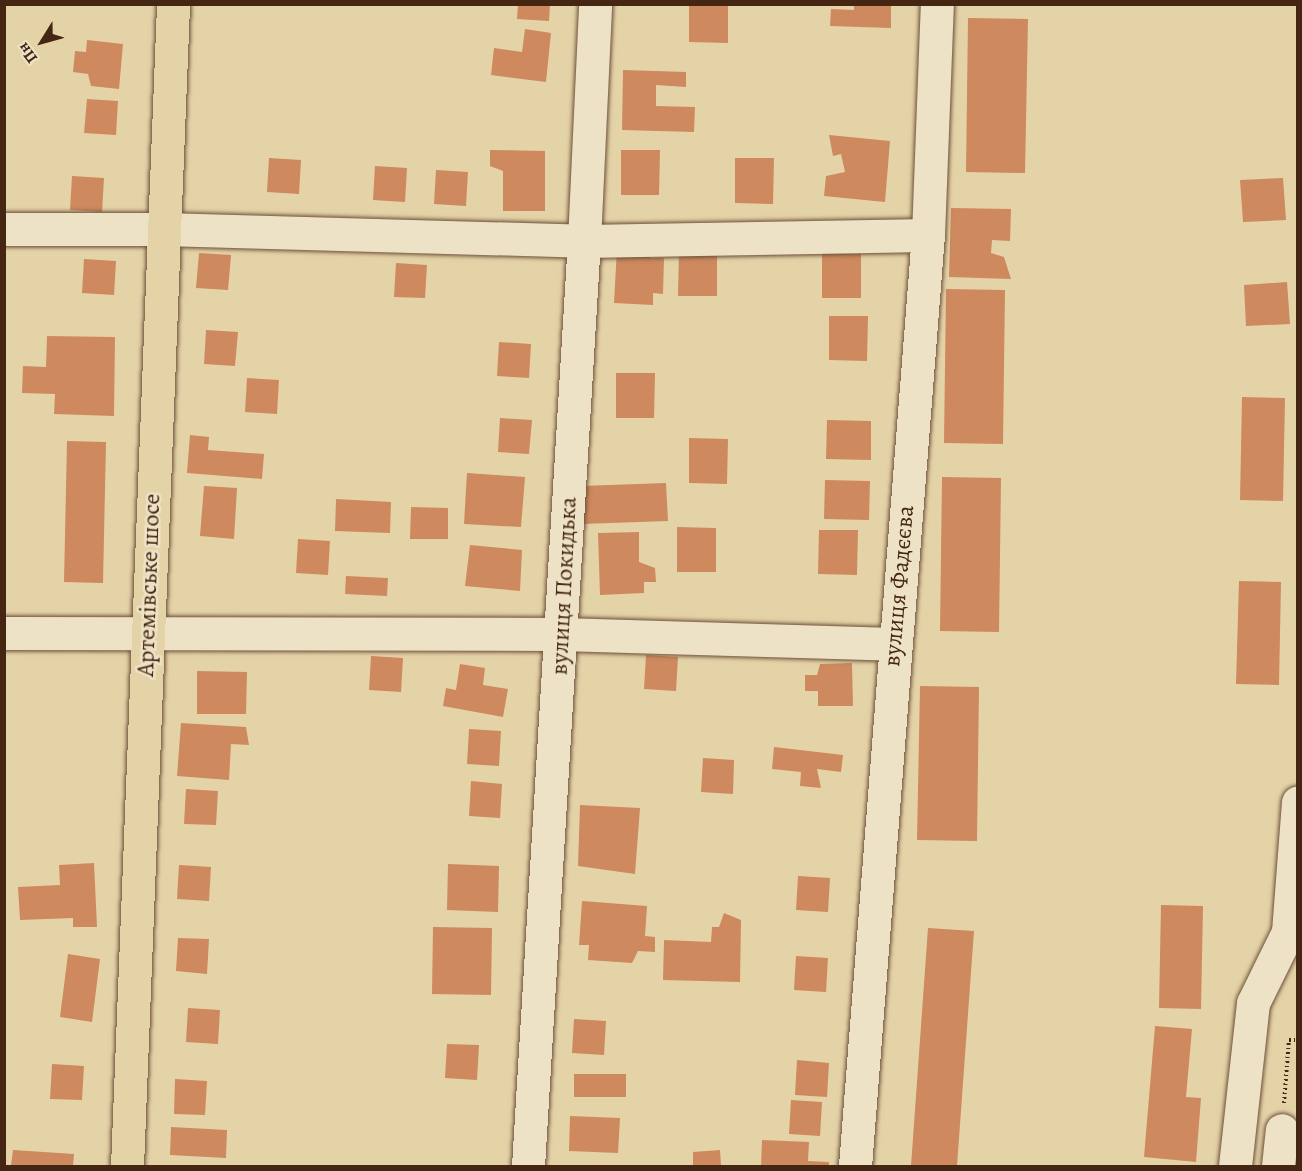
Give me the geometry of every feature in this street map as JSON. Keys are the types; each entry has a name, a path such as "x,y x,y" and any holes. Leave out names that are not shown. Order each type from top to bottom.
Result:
{"main road":[{"name":"Артемівське шосе","path":"127,1167 173,4"}],"street":[{"name":"вулиця Покидька","path":"528,1167 584,241 595,4"},
{"name":"вулиця Фадєєва","path":"855,1167 894,644 928,235 937,4"},
{"path":"4,229 163,229 584,241 928,235"},
{"path":"4,633 561,634 894,644"},
{"path":"1236,1167 1253,1003 1288,932 1298,802"},
{"path":"1278,1167 1282,1130"}],"path":[{"path":"1282,1130 1289,1040 1298,1041"}],"building":[{"path":"518,4 550,4 549,21 517,19"},
{"path":"689,4 728,4 728,43 689,42"},
{"path":"854,4 891,4 891,28 830,26 831,9 854,10"},
{"path":"968,18 1028,19 1025,173 966,172"},
{"path":"525,29 551,33 546,82 491,75 494,48 522,52"},
{"path":"87,40 123,44 119,89 91,86 88,74 73,72 75,51 86,52"},
{"path":"623,70 686,72 686,87 656,85 656,106 695,107 694,132 622,130"},
{"path":"87,99 118,101 116,135 84,133"},
{"path":"829,135 890,141 885,202 824,196 826,176 845,172 841,154 833,156"},
{"path":"490,150 545,151 545,211 503,211 503,171 490,166"},
{"path":"621,150 660,150 659,195 621,195"},
{"path":"269,158 301,160 299,194 267,192"},
{"path":"735,158 774,158 773,204 735,203"},
{"path":"375,166 407,168 405,202 373,200"},
{"path":"436,170 468,172 466,206 434,204"},
{"path":"72,176 104,178 102,212 70,210"},
{"path":"1283,178 1286,220 1243,222 1240,180"},
{"path":"951,208 1011,209 1010,241 992,240 991,253 1004,257 1011,279 949,277"},
{"path":"617,248 651,250 650,258 664,258 663,294 653,293 653,305 614,303"},
{"path":"679,251 717,251 717,296 678,296"},
{"path":"199,253 231,255 228,290 196,288"},
{"path":"822,253 861,254 861,298 822,298"},
{"path":"84,259 116,261 114,295 82,293"},
{"path":"396,263 427,265 425,298 394,297"},
{"path":"1287,282 1290,324 1246,326 1244,285"},
{"path":"946,289 1005,290 1003,444 944,443"},
{"path":"829,316 868,316 867,361 829,360"},
{"path":"206,330 238,332 235,366 204,364"},
{"path":"47,336 115,337 114,416 54,414 55,394 22,393 23,366 46,367"},
{"path":"499,342 531,344 529,378 497,376"},
{"path":"616,373 655,373 654,418 616,418"},
{"path":"247,378 279,380 277,414 245,412"},
{"path":"1242,397 1285,398 1283,501 1240,500"},
{"path":"500,418 532,420 529,454 498,452"},
{"path":"827,420 871,421 871,460 826,459"},
{"path":"190,435 209,437 208,450 264,454 262,479 187,473"},
{"path":"689,438 728,439 727,484 689,483"},
{"path":"67,441 106,442 103,583 64,582"},
{"path":"467,473 525,477 521,527 464,524"},
{"path":"942,477 1001,478 999,632 940,631"},
{"path":"825,480 870,481 869,520 824,519"},
{"path":"666,483 668,521 582,524 581,486"},
{"path":"204,486 237,488 234,539 200,536"},
{"path":"336,499 391,502 390,533 335,531"},
{"path":"411,507 448,508 448,539 410,539"},
{"path":"677,527 716,528 716,572 677,572"},
{"path":"819,530 858,530 857,575 818,574"},
{"path":"639,532 639,562 655,568 656,582 644,582 644,593 600,595 598,533"},
{"path":"298,539 330,541 328,575 296,573"},
{"path":"470,545 522,550 520,591 465,586"},
{"path":"346,576 388,578 387,596 345,594"},
{"path":"1239,581 1281,582 1279,685 1236,684"},
{"path":"646,655 678,657 676,691 644,689"},
{"path":"371,656 403,658 401,692 369,690"},
{"path":"852,663 853,706 818,706 818,691 805,691 805,675 817,675 820,664"},
{"path":"460,664 485,668 483,685 508,689 503,717 443,706 446,688 456,690"},
{"path":"197,671 247,672 246,714 197,714"},
{"path":"920,686 979,687 977,841 917,840"},
{"path":"181,723 246,727 249,745 231,744 229,780 177,776"},
{"path":"469,729 501,731 499,766 467,764"},
{"path":"774,747 843,755 841,772 817,769 821,788 800,786 801,772 772,769"},
{"path":"703,758 734,760 733,794 701,792"},
{"path":"471,781 502,784 500,818 469,816"},
{"path":"186,789 218,791 216,825 184,824"},
{"path":"580,805 640,808 635,874 578,866"},
{"path":"94,863 97,927 73,927 73,918 20,920 18,887 60,885 59,865"},
{"path":"448,864 499,866 498,912 447,910"},
{"path":"179,865 211,867 209,901 177,899"},
{"path":"798,876 830,878 828,912 796,910"},
{"path":"582,901 647,906 645,936 655,937 655,952 638,951 632,963 588,960 589,945 579,945"},
{"path":"1161,905 1203,906 1201,1009 1159,1008"},
{"path":"724,913 741,920 740,982 663,980 664,940 711,942 712,927 719,927"},
{"path":"433,927 492,928 491,995 432,994"},
{"path":"928,928 974,931 957,1166 911,1166"},
{"path":"178,938 209,939 207,974 176,971"},
{"path":"68,954 100,959 92,1022 60,1017"},
{"path":"796,956 828,958 826,992 794,990"},
{"path":"188,1008 220,1010 218,1044 186,1042"},
{"path":"574,1019 606,1021 604,1055 572,1053"},
{"path":"1155,1026 1192,1029 1186,1097 1201,1098 1196,1162 1144,1157"},
{"path":"447,1044 479,1045 477,1080 445,1078"},
{"path":"797,1060 829,1063 827,1097 795,1095"},
{"path":"52,1064 84,1066 82,1100 50,1099"},
{"path":"574,1074 626,1074 626,1097 574,1097"},
{"path":"175,1079 207,1081 205,1115 174,1114"},
{"path":"791,1100 822,1102 820,1136 789,1134"},
{"path":"570,1116 620,1118 618,1153 569,1151"},
{"path":"171,1127 227,1130 226,1158 170,1155"},
{"path":"762,1140 809,1142 808,1161 829,1162 829,1166 761,1166"},
{"path":"13,1150 74,1154 73,1166 11,1166"},
{"path":"720,1150 721,1166 693,1166 693,1152"}]}
